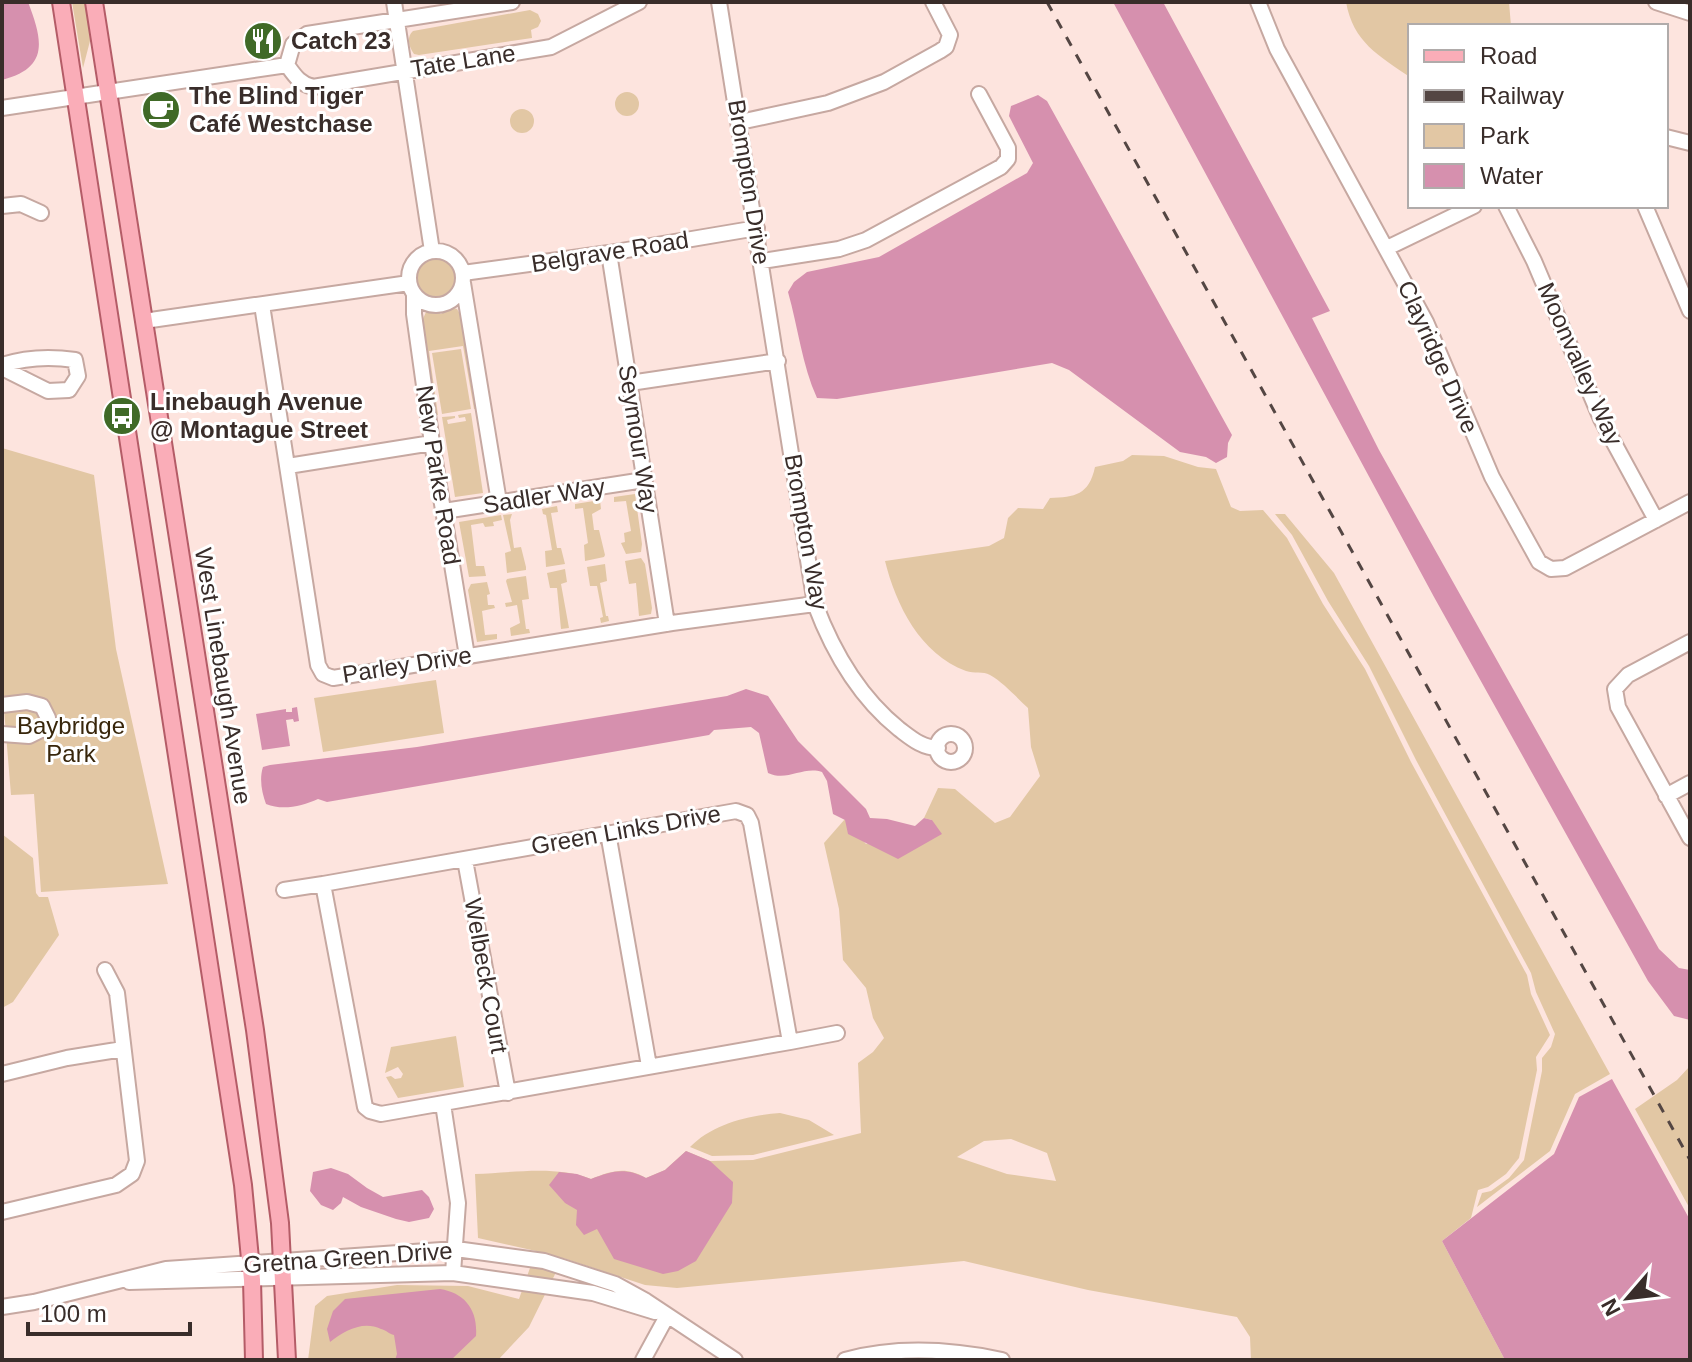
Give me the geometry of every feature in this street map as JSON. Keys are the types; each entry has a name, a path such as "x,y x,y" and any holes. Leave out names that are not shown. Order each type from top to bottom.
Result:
{"main road":[{"path":"61,2 226,1065 243,1185 251,1271 254,1360"},
{"name":"West Linebaugh Avenue","path":"94,2 255,1030 283,1261 287,1360"}],"street":[{"path":"394,2 432,251"},
{"path":"2,108 287,65 293,44 307,34 512,2"},
{"name":"Tate Lane","path":"287,65 304,85 313,87 551,47 639,2"},
{"name":"Brompton Drive","path":"719,2 778,361"},
{"path":"740,122 797,112 839,99 884,82 940,51 946,47 950,35 933,2"},
{"name":"Clayridge Drive","path":"1258,2 1277,49 1426,322 1492,477 1539,562 1551,569 1565,568 1690,502"},
{"path":"1656,2 1690,13"},
{"path":"762,261 839,249 866,240 1001,167 1008,159 1008,148 979,94"},
{"path":"1668,138 1690,143"},
{"path":"2,206 21,204 41,213"},
{"path":"1387,248 1470,208"},
{"name":"Moonvalley Way","path":"1507,208 1534,261 1601,419 1656,520"},
{"path":"1646,208 1690,311"},
{"name":"Belgrave Road","path":"463,278 757,228"},
{"path":"463,278 460,292 446,303 429,304 412,288 412,266 417,258 432,251 441,251 455,258 463,278 499,502"},
{"name":"Seymour Way","path":"609,253 667,624"},
{"path":"144,321 412,288"},
{"name":"New Parke Road","path":"412,288 432,443 467,656"},
{"name":"Parley Drive","path":"262,305 318,665 323,674 333,678 667,624 815,604"},
{"path":"53,357 75,360 78,376 69,390 48,391 2,367 22,358 53,357"},
{"path":"630,383 778,361"},
{"name":"Brompton Way","path":"778,361 815,604 826,634 868,699 911,738 927,748 938,748"},
{"path":"288,466 432,443"},
{"name":"Sadler Way","path":"444,511 644,480"},
{"path":"1690,642 1628,675 1615,689 1618,707 1690,838"},
{"path":"2,705 32,702 42,706 48,718 45,728 35,734 2,734"},
{"path":"1666,796 1690,783"},
{"name":"Green Links Drive","path":"284,890 736,811 747,815 753,830 790,1042"},
{"path":"608,833 649,1066"},
{"name":"Welbeck Court","path":"465,860 508,1093"},
{"path":"323,884 365,1107 370,1111 381,1114 443,1104 837,1033"},
{"path":"2,1212 116,1185 132,1174 137,1161 117,993 105,970"},
{"path":"2,1074 67,1058 123,1049"},
{"path":"443,1104 458,1203 453,1273"},
{"name":"Gretna Green Drive","path":"251,1271 283,1261 456,1249 544,1261 576,1269 626,1289 735,1360"},
{"path":"375,1253 376,1274"},
{"name":"Gretna Green Drive","path":"2,1307 166,1269 251,1271 284,1279 453,1273 593,1293 667,1316"},
{"path":"643,1360 667,1316"},
{"path":"845,1360 867,1354 921,1350 974,1354 1002,1360"}],"green space":[{"path":"72,2 88,2 90,41 83,68"},
{"path":"1346,2 1509,2 1511,24 1408,24 1408,76 1369,47 1349,16"},
{"path":"530,10 538,14 541,21 538,27 531,30 532,38 419,55 414,54 410,45 413,31"},
{"path":"627,92 636,95 639,104 636,113 627,116 618,113 615,104 618,95"},
{"path":"522,109 531,112 534,121 531,130 522,133 513,130 510,121 513,112"},
{"path":"435,257 449,263 455,277 449,291 435,297 421,291 415,277 421,263"},
{"path":"448,307 457,309 462,317 476,409 463,346 429,351 436,415 422,321 426,312 434,310 441,314"},
{"path":"461,349 471,409 442,414 432,353"},
{"path":"471,413 483,493 455,497 442,417 455,416 447,420 448,424 466,421 465,417 459,418 458,415"},
{"name":"Baybridge Park","path":"2,448 94,475 116,649 168,884 41,892 34,794 11,795 2,685"},
{"path":"1132,455 1164,456 1198,467 1216,469 1231,507 1240,511 1263,510 1287,538 1323,604 1365,669 1411,762 1527,975 1531,994 1550,1035 1536,1057 1537,1070 1519,1158 1506,1174 1478,1190 1471,1218 1442,1241 1505,1360 1251,1360 1250,1337 1237,1317 1088,1290 964,1261 677,1288 645,1285 563,1258 529,1327 498,1360 308,1360 315,1306 327,1296 397,1285 468,1286 519,1299 536,1251 478,1238 475,1174 549,1171 591,1179 625,1171 646,1178 665,1170 686,1151 710,1161 753,1160 861,1133 858,1063 873,1052 884,1038 873,1018 866,988 843,960 839,909 824,843 845,819 866,844 932,820 924,818 938,788 955,789 995,823 1010,817 1040,776 1031,747 1028,708 995,678 966,671 935,653 903,611 885,561 989,546 1004,538 1008,518 1018,508 1043,509 1050,498 1080,493 1089,484 1095,467 1123,461","holes":["1011,1139 1047,1153 1056,1181 1007,1174 957,1157 984,1141"]},
{"path":"635,494 641,552 626,554 621,543 625,542 624,533 631,531 626,501 614,502 614,497"},
{"path":"600,500 601,509 592,514 594,530 599,530 605,555 585,561 584,545 588,543 583,508 575,509 575,504"},
{"path":"557,506 558,512 551,513 557,548 561,548 565,564 546,567 545,551 552,550 546,515 542,509"},
{"path":"512,514 514,548 521,547 526,570 507,573 505,553 511,551 503,515"},
{"path":"1275,514 1285,514 1334,573 1610,1074 1575,1094 1550,1151 1477,1207 1482,1193 1491,1191 1509,1178 1524,1160 1542,1058 1551,1047 1555,1034 1531,973 1369,666 1328,601 1292,535"},
{"path":"501,515 502,520 493,522 494,526 485,527 483,523 471,525 476,566 484,566 486,576 469,577 459,522"},
{"path":"641,558 645,564 652,608 651,614 639,616 636,583 629,584 625,561"},
{"path":"605,564 607,581 600,583 609,621 601,623 600,618 603,617 597,586 590,586 587,567"},
{"path":"565,569 567,582 561,584 569,628 561,629 557,588 550,588 547,573"},
{"path":"526,576 529,599 522,600 526,629 530,633 511,636 510,628 520,623 517,605 506,607 505,603 512,602 506,581"},
{"path":"487,582 490,594 487,595 488,605 495,608 482,611 485,635 497,634 497,639 477,642 468,590 471,584"},
{"path":"436,680 444,733 323,752 314,698"},
{"path":"2,834 33,858 36,893 39,897 48,897 59,935 13,1002 2,1008"},
{"path":"456,1036 464,1087 398,1098 386,1077 401,1078 403,1074 398,1067 385,1073 391,1047"},
{"path":"1690,1066 1690,1209 1635,1109 1677,1080"},
{"path":"780,1113 809,1120 834,1135 753,1155 712,1156 690,1147 709,1132 732,1122"}],"water":[{"path":"2,2 28,2 39,41 35,60 28,68 2,80"},
{"path":"1113,2 1163,2 1330,311 1312,318 1379,450 1659,949 1679,968 1690,970 1690,1020 1674,1016 1648,981 1434,597"},
{"path":"1038,95 1047,101 1232,435 1227,457 1216,463 1206,457 1180,452 1069,370 1052,363 837,399 817,398 788,292 794,282 807,272 879,257 1027,173 1033,163 1009,116 1011,106"},
{"path":"746,689 768,696 798,741 866,809 870,818 915,826 924,818 932,820 942,834 898,859 848,834 845,820 833,814 827,781 822,772 782,776 768,773 759,733 751,727 714,730 709,735 327,802 318,799 292,807 266,804 262,791 263,767 270,765 417,747 727,696"},
{"path":"297,707 299,721 286,720 290,746 262,750 256,714 286,709 286,712 292,712 292,708"},
{"path":"1612,1079 1690,1220 1690,1360 1505,1360 1442,1241 1554,1154 1579,1097"},
{"path":"686,1151 710,1161 733,1182 732,1203 696,1261 678,1271 663,1274 614,1259 597,1229 584,1235 576,1225 577,1210 565,1203 549,1185 559,1172 591,1179 625,1171 646,1178 665,1170"},
{"path":"331,1168 348,1174 383,1197 422,1190 434,1209 429,1218 409,1222 361,1207 343,1197 333,1210 321,1205 310,1191 313,1172"},
{"path":"440,1289 463,1299 475,1318 476,1336 451,1360 395,1360 394,1335 374,1327 354,1328 330,1342 327,1329 333,1311 345,1299"}],"railway":[{"path":"1047,2 1690,1160"}],"place":[{"name":"Catch 23","path":"263,41"},
{"name":"The Blind Tiger Café Westchase","path":"161,110"},
{"name":"Linebaugh Avenue @ Montague Street","path":"122,416"}]}
